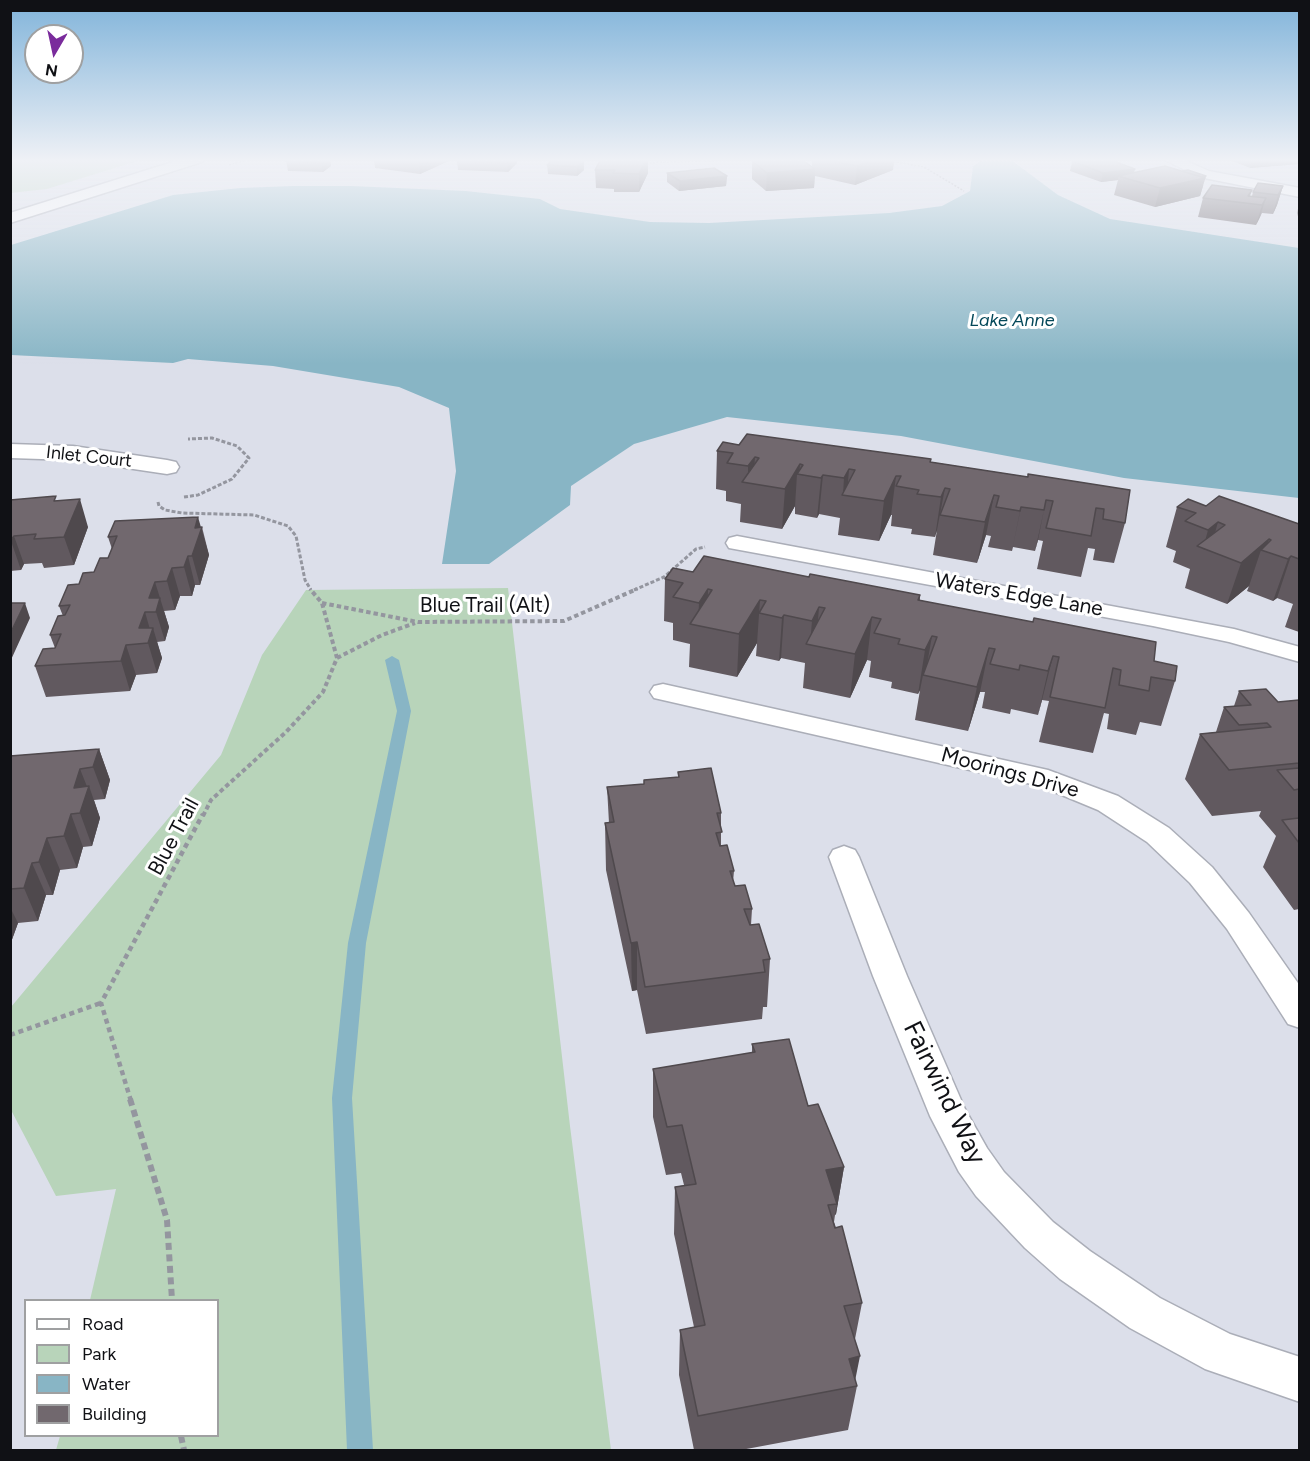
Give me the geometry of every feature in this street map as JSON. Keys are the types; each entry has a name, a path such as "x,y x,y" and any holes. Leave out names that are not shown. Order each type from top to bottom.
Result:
{"street":[{"name":"Inlet Court","path":"10,451 73,453 167,466"}],"lane":[{"name":"Waters Edge Lane","path":"737,543 1234,636 1299,655"},
{"name":"Moorings Drive","path":"663,692 1036,776 1065,784 1108,803 1158,835 1202,875 1238,921 1299,1014"},
{"name":"Fairwind Way","path":"844,857 890,976 949,1116 973,1160 990,1184 1039,1235 1075,1265 1145,1313 1221,1353 1299,1380"}],"path":[{"path":"158,501 159,506 173,511 254,515 288,526 296,536 305,580 322,603 337,658 382,635 418,622"},
{"name":"Blue Trail (Alt)","path":"322,603 418,622 564,621 664,577 696,549 737,543"},
{"name":"Blue Trail","path":"101,1003 212,800 286,732 323,692 337,658"},
{"path":"10,1035 101,1003 167,1220 172,1299"}],"green space":[{"path":"508,588 570,1126 611,1450 56,1450 60,1437 219,1437 219,1299 90,1299 116,1189 56,1196 11,1110 11,1007 221,755 262,655 306,590"}],"water":[{"name":"Lake Anne","path":"69,227 1163,227 1299,248 1299,498 1124,478 901,436 727,417 634,444 571,486 570,505 489,564 442,564 456,471 449,408 399,387 273,366 188,359 173,363 11,355 11,245"}],"building":[{"path":"747,434 931,459 930,462 1028,477 1028,474 1130,490 1125,523 1103,519 1104,509 1096,508 1091,536 1046,528 1053,501 1046,500 1044,510 1021,507 1020,511 996,507 999,496 994,495 985,522 940,515 950,489 945,488 941,497 917,494 919,490 896,486 901,476 896,476 884,501 842,495 855,470 849,469 844,478 823,475 821,478 797,474 803,465 800,464 785,489 742,482 759,458 755,457 748,466 727,463 733,453 717,451 723,442 739,445"},
{"path":"56,496 54,501 80,499 64,537 34,539 36,534 14,536 10,541 10,500"},
{"path":"1219,496 1299,524 1299,559 1291,556 1288,559 1261,550 1271,540 1269,539 1241,563 1197,546 1225,525 1218,522 1208,530 1185,521 1196,513 1177,507 1188,499 1206,506"},
{"path":"198,517 195,528 202,527 192,556 188,556 184,567 172,568 167,581 155,582 149,598 160,598 156,612 145,612 139,628 153,628 148,643 126,645 121,661 35,666 43,649 55,648 61,634 50,635 58,616 65,615 70,605 59,606 68,585 79,584 83,573 94,572 100,558 108,558 117,536 108,537 115,521"},
{"path":"704,556 809,577 810,574 920,595 918,600 1033,622 1034,618 1156,642 1154,661 1177,666 1175,681 1151,677 1149,691 1119,685 1121,670 1113,668 1105,708 1050,697 1059,657 1053,656 1048,671 1020,665 1019,670 990,664 995,649 989,648 977,687 923,675 937,637 932,636 925,650 898,644 900,639 874,633 881,619 872,617 855,654 806,644 825,608 819,607 812,621 784,615 782,618 759,613 766,601 760,600 739,634 690,624 712,590 708,589 699,603 673,597 683,583 665,579 673,568 693,572"},
{"path":"10,603 25,603 10,634"},
{"path":"1266,689 1278,702 1299,700 1299,763 1229,770 1200,734 1271,727 1267,723 1239,725 1224,707 1251,705 1239,691"},
{"path":"99,749 93,767 80,769 74,788 89,786 80,813 71,814 64,836 47,838 39,862 32,863 24,888 10,889 10,756"},
{"path":"711,768 721,813 717,813 722,832 716,833 720,846 727,845 734,871 730,871 735,886 745,885 752,909 744,909 750,925 759,924 770,959 763,960 765,972 645,987 637,942 631,943 605,823 614,822 607,787 644,784 644,780 679,777 678,772"},
{"path":"1299,768 1299,789 1294,790 1277,770"},
{"path":"1299,818 1299,843 1282,820"},
{"path":"789,1039 808,1106 818,1104 844,1167 826,1170 837,1204 828,1205 835,1228 842,1226 862,1303 844,1306 860,1356 849,1359 857,1386 698,1416 680,1330 705,1325 675,1187 696,1184 682,1125 667,1127 653,1069 755,1052 752,1044"}],"waterway":[{"path":"360,1450 342,1098 357,943 404,711 392,660"}]}
